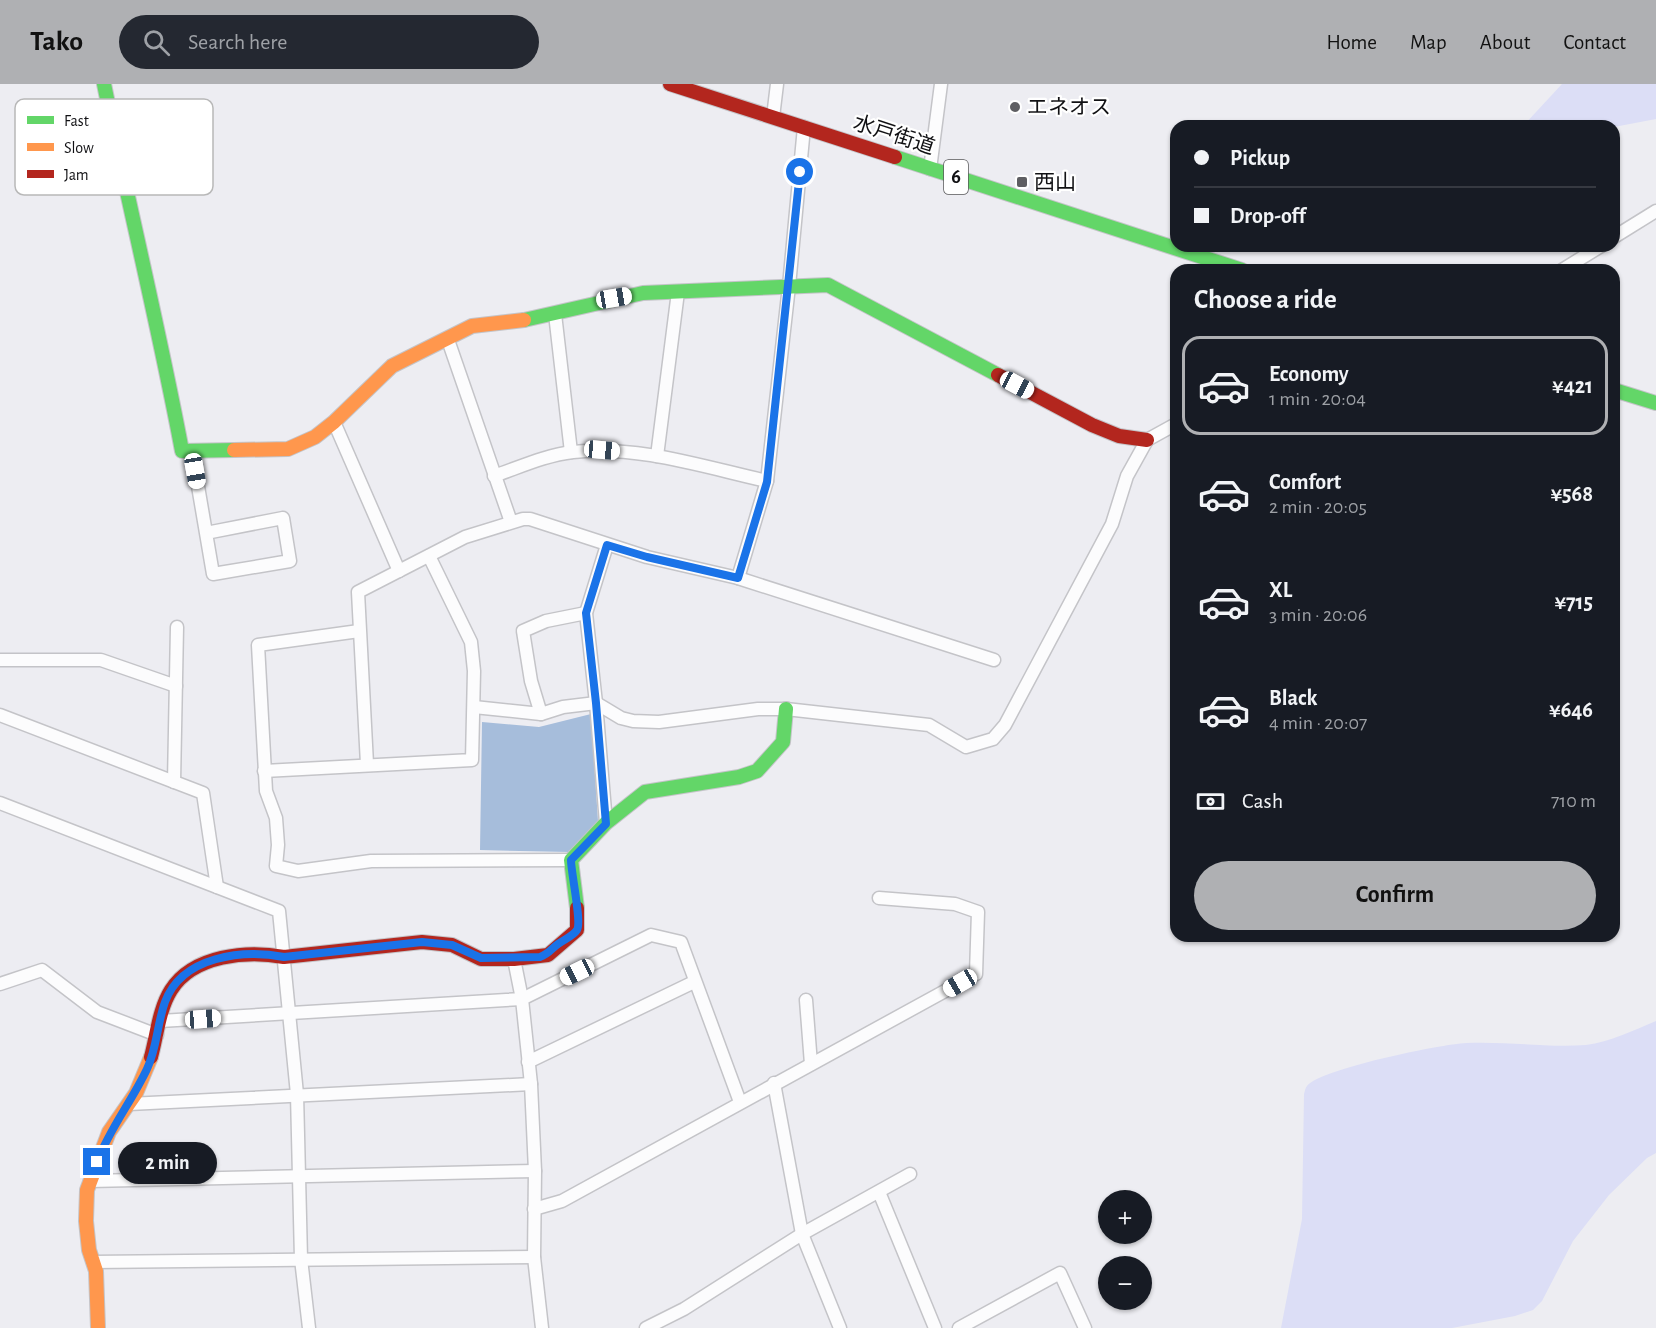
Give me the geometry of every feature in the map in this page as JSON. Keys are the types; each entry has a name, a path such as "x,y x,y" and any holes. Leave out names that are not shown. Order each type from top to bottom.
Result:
{"main road":[{"path":"104,84 107,99"},
{"name":"水戸街道","path":"670,84 1170,247"},
{"path":"126,195 165,361 182,451 288,449 315,437 334,423 392,366 472,326 512,323 624,296 828,285 1092,425 1119,436 1147,440"},
{"name":"水戸街道","path":"1186,252 1223,264"},
{"path":"1620,392 1656,404"},
{"path":"98,1328 93,1262 89,1250 86,1221 87,1190 110,1132 129,1104 150,1062 165,1002 172,988 195,968 235,954 268,954 284,957 422,942 452,945 481,958 514,959 548,955 556,945 576,932 580,924 572,881 571,860 606,824 645,792 740,777 757,771 783,742 786,709"}],"street":[{"path":"773,117 777,84"},
{"path":"930,169 941,84"},
{"path":"738,578 767,482 804,127"},
{"path":"1620,233 1656,211"},
{"path":"1572,264 1591,252"},
{"path":"657,456 678,292"},
{"path":"555,314 571,452"},
{"path":"448,340 511,522"},
{"path":"334,423 399,571"},
{"path":"474,707 541,714 563,707 596,703 621,718 633,722 659,722 758,709 786,709 929,725 966,747 993,739 1005,725 1112,524 1127,476 1147,440 1170,427"},
{"path":"495,476 544,458 571,452 602,450 657,456 767,482"},
{"path":"192,451 206,533 213,574 290,561 283,518 206,533"},
{"path":"367,764 358,592 465,537 511,522 530,519 647,557 738,578 994,660"},
{"path":"606,824 586,613 607,545"},
{"path":"264,771 472,760 474,671 471,642 429,556"},
{"path":"541,714 531,681 523,631 546,621 586,613"},
{"path":"174,783 177,627"},
{"path":"359,631 258,645 264,771 266,791 276,818 278,845 276,866 298,871 371,861 571,860"},
{"path":"0,660 101,660 176,686"},
{"path":"0,715 203,793 218,887"},
{"path":"0,803 279,911 297,1094 301,1176 301,1259 309,1328"},
{"path":"534,1209 562,1201 774,1083 976,975 978,912 955,904 879,898"},
{"path":"0,984 42,970 97,1012 158,1028 290,1014 522,999 651,935 681,942 740,1102"},
{"path":"514,959 522,999 531,1084 534,1257 542,1328"},
{"path":"528,1062 694,982"},
{"path":"806,1000 811,1064"},
{"path":"774,1083 802,1234 840,1328"},
{"path":"129,1104 531,1084"},
{"path":"90,1181 534,1171"},
{"path":"646,1328 684,1309 802,1234 910,1174"},
{"path":"879,1192 935,1328"},
{"path":"93,1262 534,1257"},
{"path":"959,1328 1060,1273 1085,1328"}],"shaded area":[{"path":"1562,84 1656,84 1656,119 1620,126 1620,120 1529,120"},
{"path":"591,714 598,821 569,852 480,850 482,722 539,727"},
{"path":"1656,1021 1656,1153 1647,1158 1609,1195 1573,1241 1542,1301 1533,1310 1515,1316 1452,1328 1281,1328 1302,1219 1304,1094 1307,1086 1317,1079 1357,1065 1433,1048 1466,1043 1586,1045 1613,1038"}],"traffic: fast":[{"path":"104,84 107,99"},
{"path":"895,157 1170,247"},
{"path":"128,195 182,451 234,450"},
{"path":"1187,252 1224,264"},
{"path":"524,320 643,293 828,285 998,375"},
{"path":"1620,392 1656,403"},
{"path":"577,908 571,860 606,823 645,792 739,777 757,771 783,742 786,709"}],"traffic: slow":[{"path":"234,450 288,449 315,437 334,422 392,366 472,326 524,320"},
{"path":"98,1328 96,1271 89,1250 86,1221 87,1190 109,1132 136,1093 151,1057"}],"traffic: jam":[{"path":"670,84 895,157"},
{"path":"998,375 1092,425 1119,436 1147,440"},
{"path":"151,1057 161,1014 171,990 181,978 207,962 238,955 284,957 422,942 452,945 481,959 514,959 548,955 577,930 577,908"}],"place":[{"name":"エネオス","path":"1015,107"},
{"name":"西山","path":"1022,182"}],"route":[{"path":"97,1162 110,1132 136,1092 150,1062 165,1002 172,988 195,968 235,954 268,954 284,957 422,942 452,945 481,958 540,957 548,955 556,945 576,932 580,924 572,881 571,860 606,824 586,613 607,545 647,557 738,578 767,482 800,172"}]}
